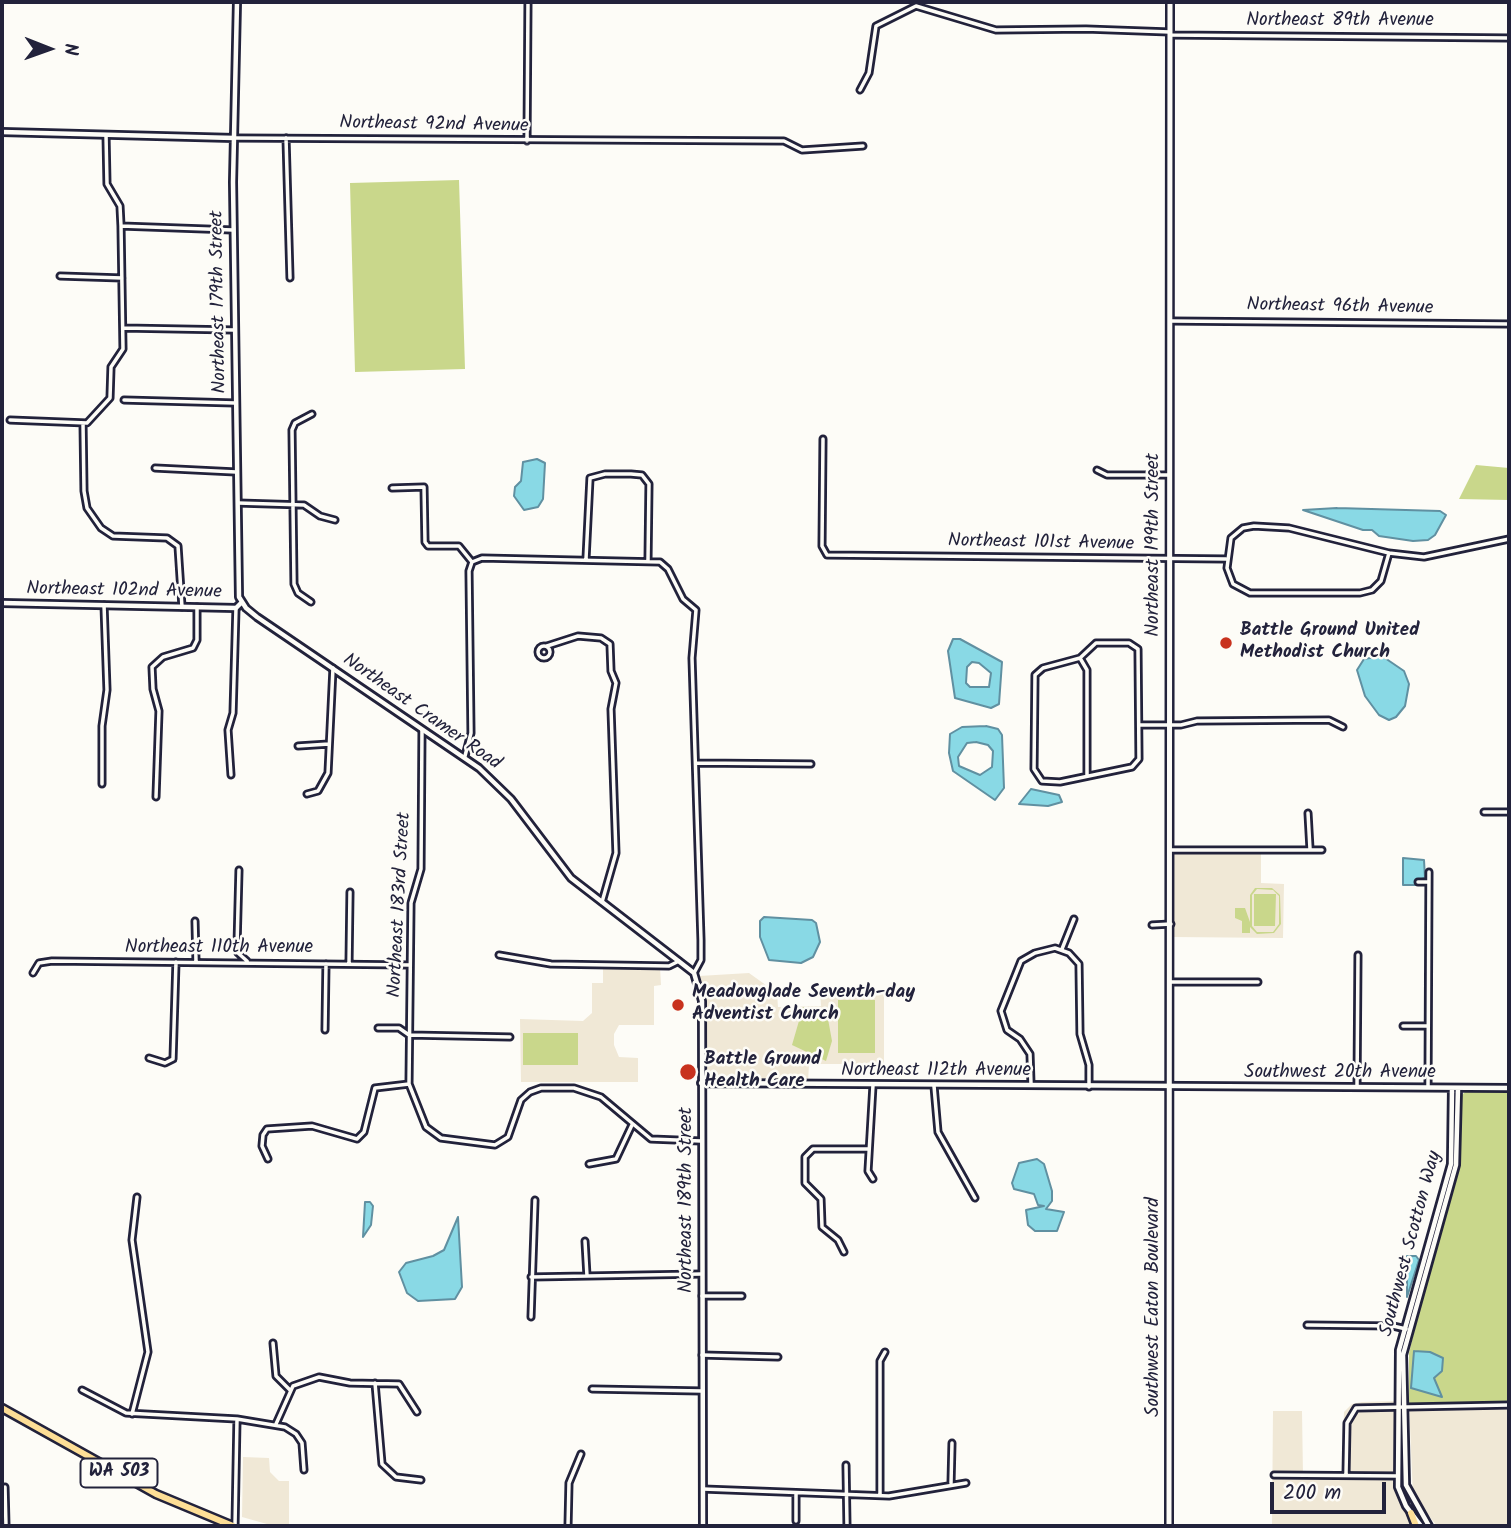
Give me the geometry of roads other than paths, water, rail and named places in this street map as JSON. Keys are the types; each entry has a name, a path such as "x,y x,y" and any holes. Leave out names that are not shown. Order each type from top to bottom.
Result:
{"highway":[{"name":"WA 503","path":"5,1410 156,1494 234,1526"},
{"path":"1411,1513 1416,1526"}],"main road":[{"name":"Northeast 199th Street","path":"1170,2 1170,1087"},
{"name":"Southwest Eaton Boulevard","path":"1169,1526 1170,1087"}],"street":[{"name":"Northeast 179th Street","path":"237,2 233,230 237,576 242,602"},
{"path":"527,141 528,2"},
{"name":"Northeast 89th Avenue","path":"860,90 869,73 876,26 916,6 996,30 1086,29 1170,34 1509,38"},
{"name":"Northeast 92nd Avenue","path":"2,132 234,138 784,141 802,150 838,145 863,146"},
{"path":"9,420 83,423 93,417 110,398 111,367 122,353 123,328 120,206 107,184 106,135"},
{"path":"286,138 290,278"},
{"path":"121,226 233,230"},
{"path":"60,276 122,278"},
{"name":"Northeast 96th Avenue","path":"1171,321 1509,324"},
{"path":"123,328 234,330"},
{"path":"124,400 235,403"},
{"path":"311,602 295,588 293,426 312,414"},
{"path":"83,423 85,502 101,528 113,536 167,538 178,546 182,607"},
{"name":"Northeast 101st Avenue","path":"823,439 822,546 827,555 1226,559"},
{"path":"155,468 236,472"},
{"path":"1097,470 1107,475 1171,475"},
{"path":"465,756 471,733 469,571 472,562 482,558 650,560 649,484 642,475 594,475 590,478 587,490 586,559"},
{"path":"392,488 424,487 425,542 428,546 459,546 472,562"},
{"path":"236,502 293,503 335,520"},
{"path":"1389,553 1381,582 1372,590 1360,593 1245,592 1230,579 1226,559 1234,534 1242,528 1263,525 1298,529 1389,553 1424,558 1509,539"},
{"name":"Northeast 189th Street","path":"650,560 660,562 668,569 680,594 697,612 692,658 701,940 701,960 695,973 701,996 703,1526"},
{"name":"Northeast 102nd Avenue","path":"2,603 236,608 242,602"},
{"name":"Northeast Cramer Road","path":"242,602 257,617 465,756 511,799 571,878 695,973"},
{"path":"102,783 102,726 107,690 104,605"},
{"path":"156,797 159,710 152,689 152,667 163,657 193,648 197,640 197,607"},
{"path":"232,775 228,730 233,713 236,608"},
{"path":"547,646 562,638 578,636 601,638 610,644 611,671 616,683 611,709 616,853 603,902"},
{"path":"1096,643 1129,643 1138,649 1138,762 1132,767 1049,783 1038,779 1034,769 1035,675 1043,668 1080,659 1096,643"},
{"path":"1080,659 1087,670 1087,776"},
{"path":"307,794 318,791 326,781 330,765 333,668"},
{"path":"1139,725 1171,725 1196,720 1329,720 1343,727"},
{"name":"Northeast 183rd Street","path":"408,1084 411,903 421,869 422,728"},
{"path":"298,746 329,744"},
{"path":"696,763 811,764"},
{"path":"1484,812 1509,813"},
{"path":"1308,813 1310,849"},
{"path":"1171,850 1322,849"},
{"path":"239,870 237,946 241,957 248,962"},
{"path":"1428,1088 1429,872"},
{"path":"1418,882 1429,882"},
{"path":"349,964 350,892"},
{"path":"1062,949 1074,919"},
{"path":"195,921 196,961"},
{"path":"1152,925 1171,924"},
{"path":"1031,1086 1030,1054 1020,1039 1007,1030 1001,1011 1021,961 1035,953 1062,949 1079,964 1080,1034 1090,1065 1089,1087"},
{"path":"499,955 551,964 669,966 680,960"},
{"path":"1357,955 1357,1087"},
{"name":"Northeast 110th Avenue","path":"33,973 42,961 410,965"},
{"path":"149,1058 165,1063 173,1059 176,962"},
{"path":"325,1030 326,964"},
{"path":"1171,982 1258,982"},
{"path":"1403,1026 1428,1027"},
{"path":"378,1028 399,1028 409,1035 510,1037"},
{"name":"Northeast 112th Avenue","path":"701,1083 1170,1087"},
{"path":"268,1159 262,1146 262,1135 267,1129 312,1126 357,1139 363,1134 375,1088 383,1084 408,1084 428,1130 436,1137 451,1140 486,1145 501,1142 512,1129 523,1098 541,1088 590,1091 651,1139 701,1141"},
{"path":"873,1085 868,1149 868,1171 873,1179"},
{"path":"934,1086 938,1132 975,1198"},
{"name":"Southwest 20th Avenue","path":"1170,1087 1509,1088"},
{"name":"Southwest Scotton Way","path":"1429,1526 1406,1488 1398,1354 1446,1191 1452,1156 1455,1088"},
{"path":"589,1164 616,1159 632,1125"},
{"path":"844,1252 838,1240 822,1227 821,1199 806,1185 805,1160 808,1152 815,1149 868,1149"},
{"path":"132,1414 148,1352 132,1240 137,1197"},
{"path":"531,1317 535,1200"},
{"path":"585,1241 587,1276"},
{"path":"531,1277 702,1274"},
{"path":"702,1296 742,1296"},
{"path":"1307,1325 1405,1329"},
{"path":"273,1343 276,1376 290,1390"},
{"path":"880,1495 880,1361 885,1352"},
{"path":"702,1355 778,1357"},
{"path":"276,1424 290,1390 303,1381 323,1376 350,1383 394,1383 402,1387 417,1412"},
{"path":"375,1383 379,1447 384,1468 396,1477 421,1480"},
{"path":"592,1389 702,1391"},
{"path":"82,1390 132,1414 237,1419 276,1424 290,1429 300,1438 304,1470"},
{"path":"1346,1475 1349,1416 1360,1407 1509,1405"},
{"name":"Southwest Scotton Way","path":"1401,1406 1398,1476 1401,1495 1421,1526"},
{"path":"234,1526 237,1419"},
{"path":"951,1483 952,1443"},
{"path":"568,1526 569,1483 581,1454"},
{"path":"846,1465 847,1526"},
{"path":"1275,1475 1398,1476"},
{"path":"703,1489 892,1496 951,1483 967,1483"},
{"path":"5,1487 6,1526"},
{"path":"796,1493 796,1521"}],"water":[{"path":"537,459 545,463 543,499 538,507 524,510 514,496 515,487 521,481 523,462"},
{"path":"1337,508 1440,511 1446,515 1435,535 1428,540 1413,541 1379,536 1372,530 1363,530 1303,510"},
{"path":"953,639 960,639 1002,662 999,704 991,708 955,698 948,651","holes":["972,662 979,663 991,673 989,687 970,687 966,683 967,667"]},
{"path":"1382,656 1404,671 1409,684 1405,706 1396,717 1389,720 1379,715 1365,696 1357,670 1364,659"},
{"path":"986,726 998,729 1002,735 1004,788 995,800 953,771 949,753 950,734 962,727","holes":["967,743 988,745 993,751 992,767 980,775 959,766 958,757"]},
{"path":"1031,789 1059,795 1062,802 1048,806 1019,804"},
{"path":"1403,858 1424,860 1425,878 1418,880 1418,885 1403,885"},
{"path":"764,917 812,920 816,923 820,942 813,957 801,963 769,960 760,937 760,921"},
{"path":"1037,1159 1044,1164 1052,1191 1052,1201 1046,1209 1064,1212 1057,1231 1035,1231 1028,1225 1026,1210 1044,1206 1038,1205 1034,1194 1014,1189 1012,1183 1019,1163"},
{"path":"365,1202 370,1202 373,1206 371,1225 363,1237"},
{"path":"458,1217 462,1287 455,1299 418,1301 407,1293 399,1272 406,1263 433,1256 444,1250"},
{"path":"1407,1256 1416,1256 1419,1260 1407,1297"},
{"path":"1414,1351 1430,1352 1443,1358 1442,1371 1434,1378 1442,1397 1411,1388"}],"place":[{"name":"Battle Ground United Methodist Church","path":"1226,643"},
{"name":"Meadowglade Seventh-day Adventist Church","path":"678,1005"},
{"name":"Battle Ground Health Care","path":"688,1072"}]}
